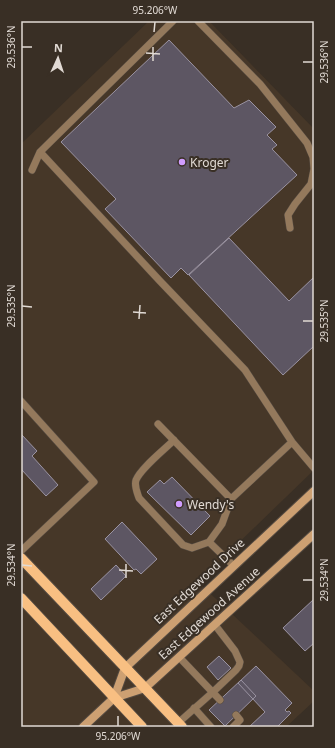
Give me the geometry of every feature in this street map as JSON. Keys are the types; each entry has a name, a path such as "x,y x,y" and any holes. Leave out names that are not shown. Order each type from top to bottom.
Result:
{"main road":[{"name":"East Edgewood Drive","path":"114,698 125,668 233,565 314,491"},
{"name":"East Edgewood Avenue","path":"114,698 145,688 314,534"},
{"path":"21,558 180,725"},
{"path":"21,598 142,727"},
{"path":"83,727 114,698"}],"lane":[{"path":"32,170 40,152 173,21"},
{"path":"198,21 260,84 307,143 313,157 314,169 311,184 294,204 288,215 290,228"},
{"path":"40,152 245,370 292,442 314,468"},
{"path":"21,401 94,482 21,551"},
{"path":"158,424 231,499"},
{"path":"174,440 140,473 136,481 136,490 140,498 183,545 192,548 209,542 222,524 231,499 292,442"},
{"path":"209,542 233,565"},
{"path":"180,725 194,708 236,670 240,662 235,651 215,624"},
{"path":"178,657 220,700"},
{"path":"194,708 211,727"},
{"path":"233,727 240,720 236,715"}],"shaded area":[{"path":"149,21 209,21 314,129 314,470 198,582 314,691 314,701 286,727 21,727 21,144"}],"building":[{"name":"Kroger","path":"169,40 234,108 249,100 276,127 267,135 277,145 272,149 297,175 188,275 181,268 171,278 105,209 116,199 61,142"},
{"path":"229,238 289,301 314,277 314,346 283,375 189,275"},
{"path":"21,434 37,451 32,456 58,485 46,496 21,469"},
{"name":"Wendy's","path":"172,477 210,516 191,535 147,492 160,480 164,484"},
{"path":"122,522 157,559 141,574 136,569 134,570 105,539"},
{"path":"116,565 126,576 101,600 91,589"},
{"path":"314,599 314,643 305,651 283,628"},
{"path":"219,656 231,668 218,680 207,667"},
{"path":"256,666 292,703 285,710 291,713 277,727 249,727 265,712 238,683"},
{"path":"241,680 256,696 225,726 209,710"}],"place":[{"name":"Kroger","path":"182,162"},
{"name":"Wendy's","path":"179,504"}]}
